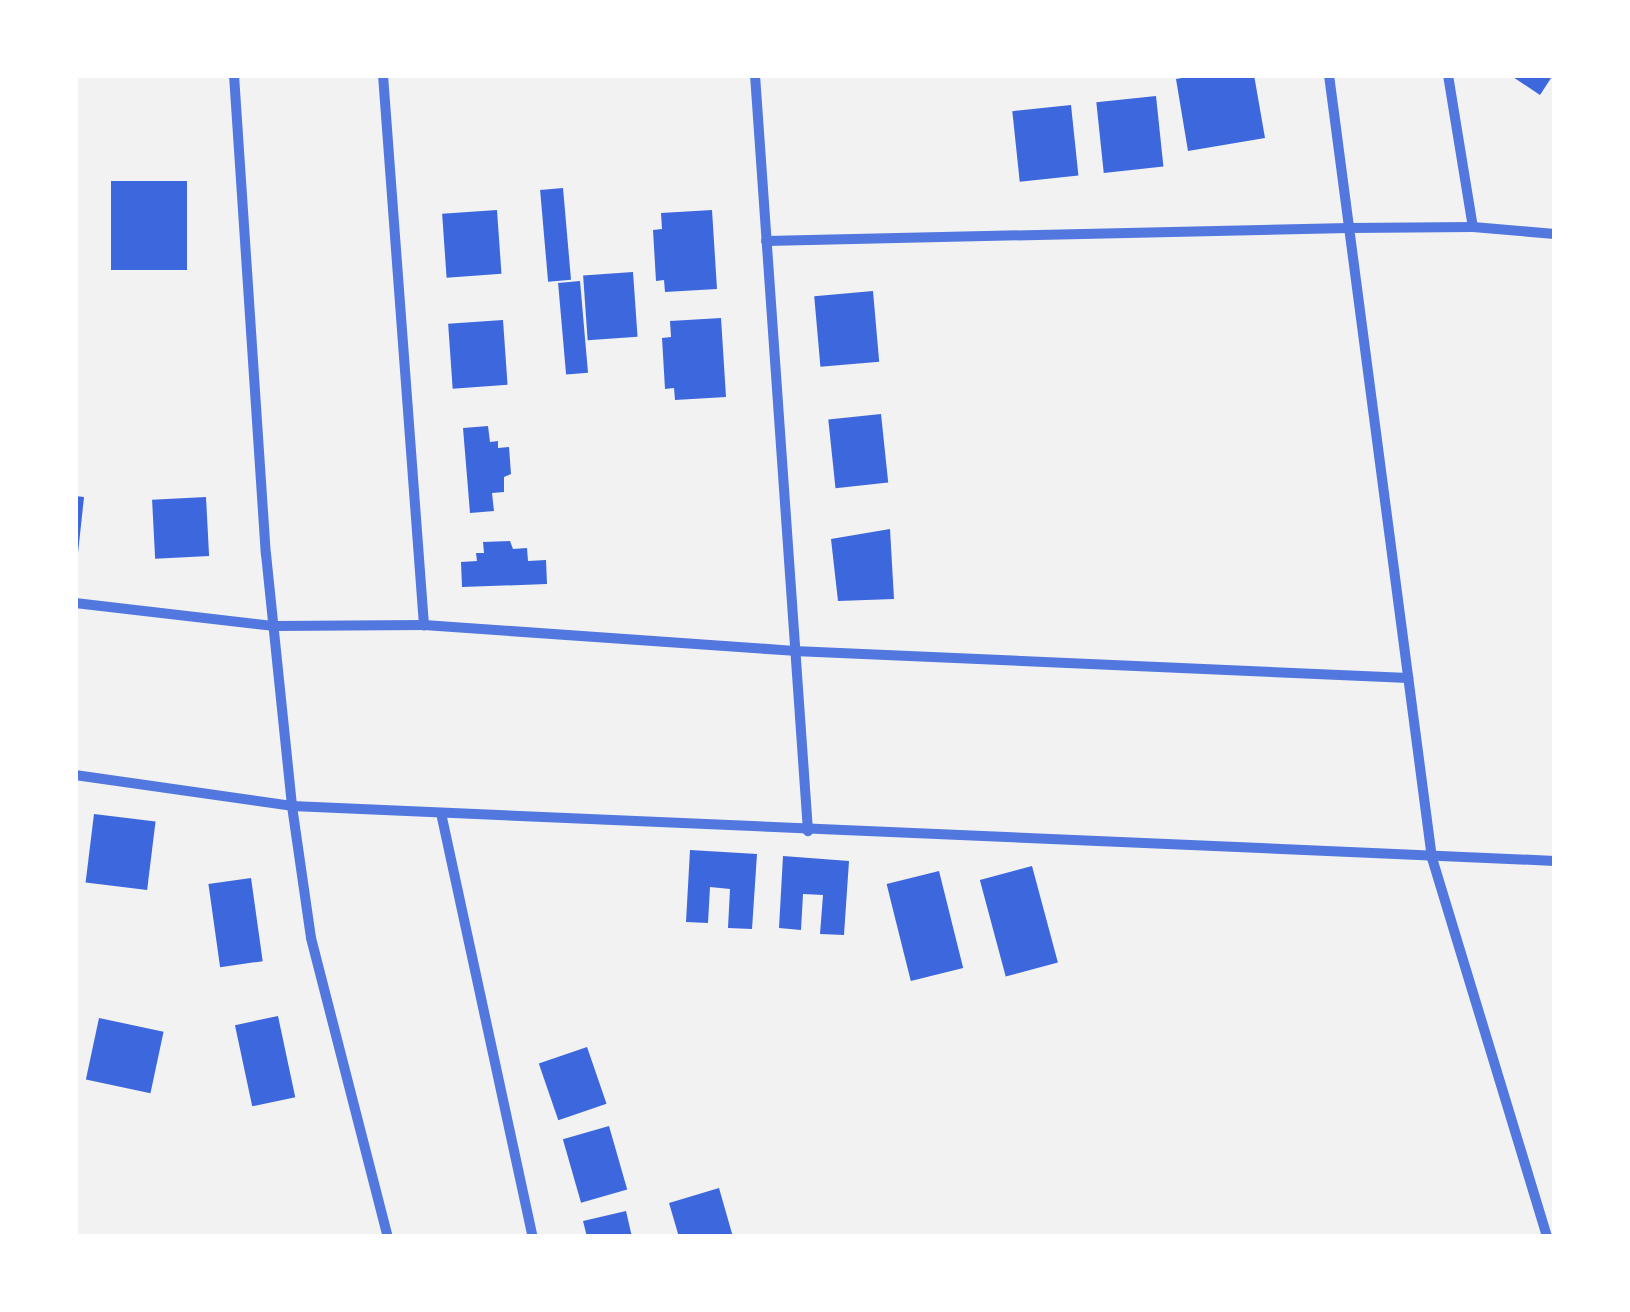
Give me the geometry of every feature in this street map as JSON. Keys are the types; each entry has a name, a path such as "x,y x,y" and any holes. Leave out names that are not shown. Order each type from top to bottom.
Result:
{"street":[{"path":"234,75 292,806 311,938 388,1237"},
{"path":"383,75 424,625"},
{"path":"754,75 808,831"},
{"path":"1329,75 1432,858 1547,1237"},
{"path":"1448,75 1474,227"},
{"path":"766,241 1349,228 1474,227 1555,234"},
{"path":"75,603 275,626 424,625 794,651 1408,678"},
{"path":"75,775 292,806 1555,861"},
{"path":"441,813 533,1237"}],"building":[{"path":"1254,75 1265,138 1188,151 1176,79"},
{"path":"1510,75 1553,75 1540,95"},
{"path":"1156,96 1163,167 1104,173 1096,102"},
{"path":"1071,105 1078,176 1020,182 1012,111"},
{"path":"111,181 187,181 187,270 111,270"},
{"path":"563,188 571,280 548,282 540,190"},
{"path":"497,210 501,274 447,278 442,214"},
{"path":"712,210 717,289 665,292 664,280 656,281 653,230 662,229 661,213"},
{"path":"633,272 638,337 588,340 583,275"},
{"path":"580,281 588,373 566,375 558,283"},
{"path":"873,291 879,362 820,367 814,296"},
{"path":"721,318 726,397 675,400 674,388 665,389 662,338 671,337 670,321"},
{"path":"503,320 508,385 453,389 448,324"},
{"path":"881,414 888,483 836,488 828,420"},
{"path":"488,426 490,442 498,441 498,448 509,447 511,474 504,477 504,492 492,493 494,511 470,513 463,428"},
{"path":"75,496 84,497 78,553 75,553"},
{"path":"206,497 209,556 155,559 152,500"},
{"path":"890,529 894,599 838,601 831,539"},
{"path":"510,541 513,549 527,548 528,561 546,560 547,584 462,587 461,562 477,561 476,553 484,553 483,542"},
{"path":"94,814 156,822 147,890 86,882"},
{"path":"690,850 757,854 752,929 728,928 730,889 710,887 708,923 686,922"},
{"path":"783,856 849,861 844,935 820,934 823,895 803,894 801,930 779,928"},
{"path":"1032,866 1058,963 1006,977 980,880"},
{"path":"939,871 963,968 911,981 887,884"},
{"path":"251,878 263,961 220,967 208,884"},
{"path":"278,1016 295,1097 252,1106 235,1025"},
{"path":"99,1018 164,1032 150,1093 86,1080"},
{"path":"587,1047 607,1104 558,1120 539,1064"},
{"path":"609,1126 627,1189 581,1203 563,1139"},
{"path":"719,1188 733,1237 679,1237 669,1203"},
{"path":"626,1211 632,1237 587,1237 583,1221"}]}
